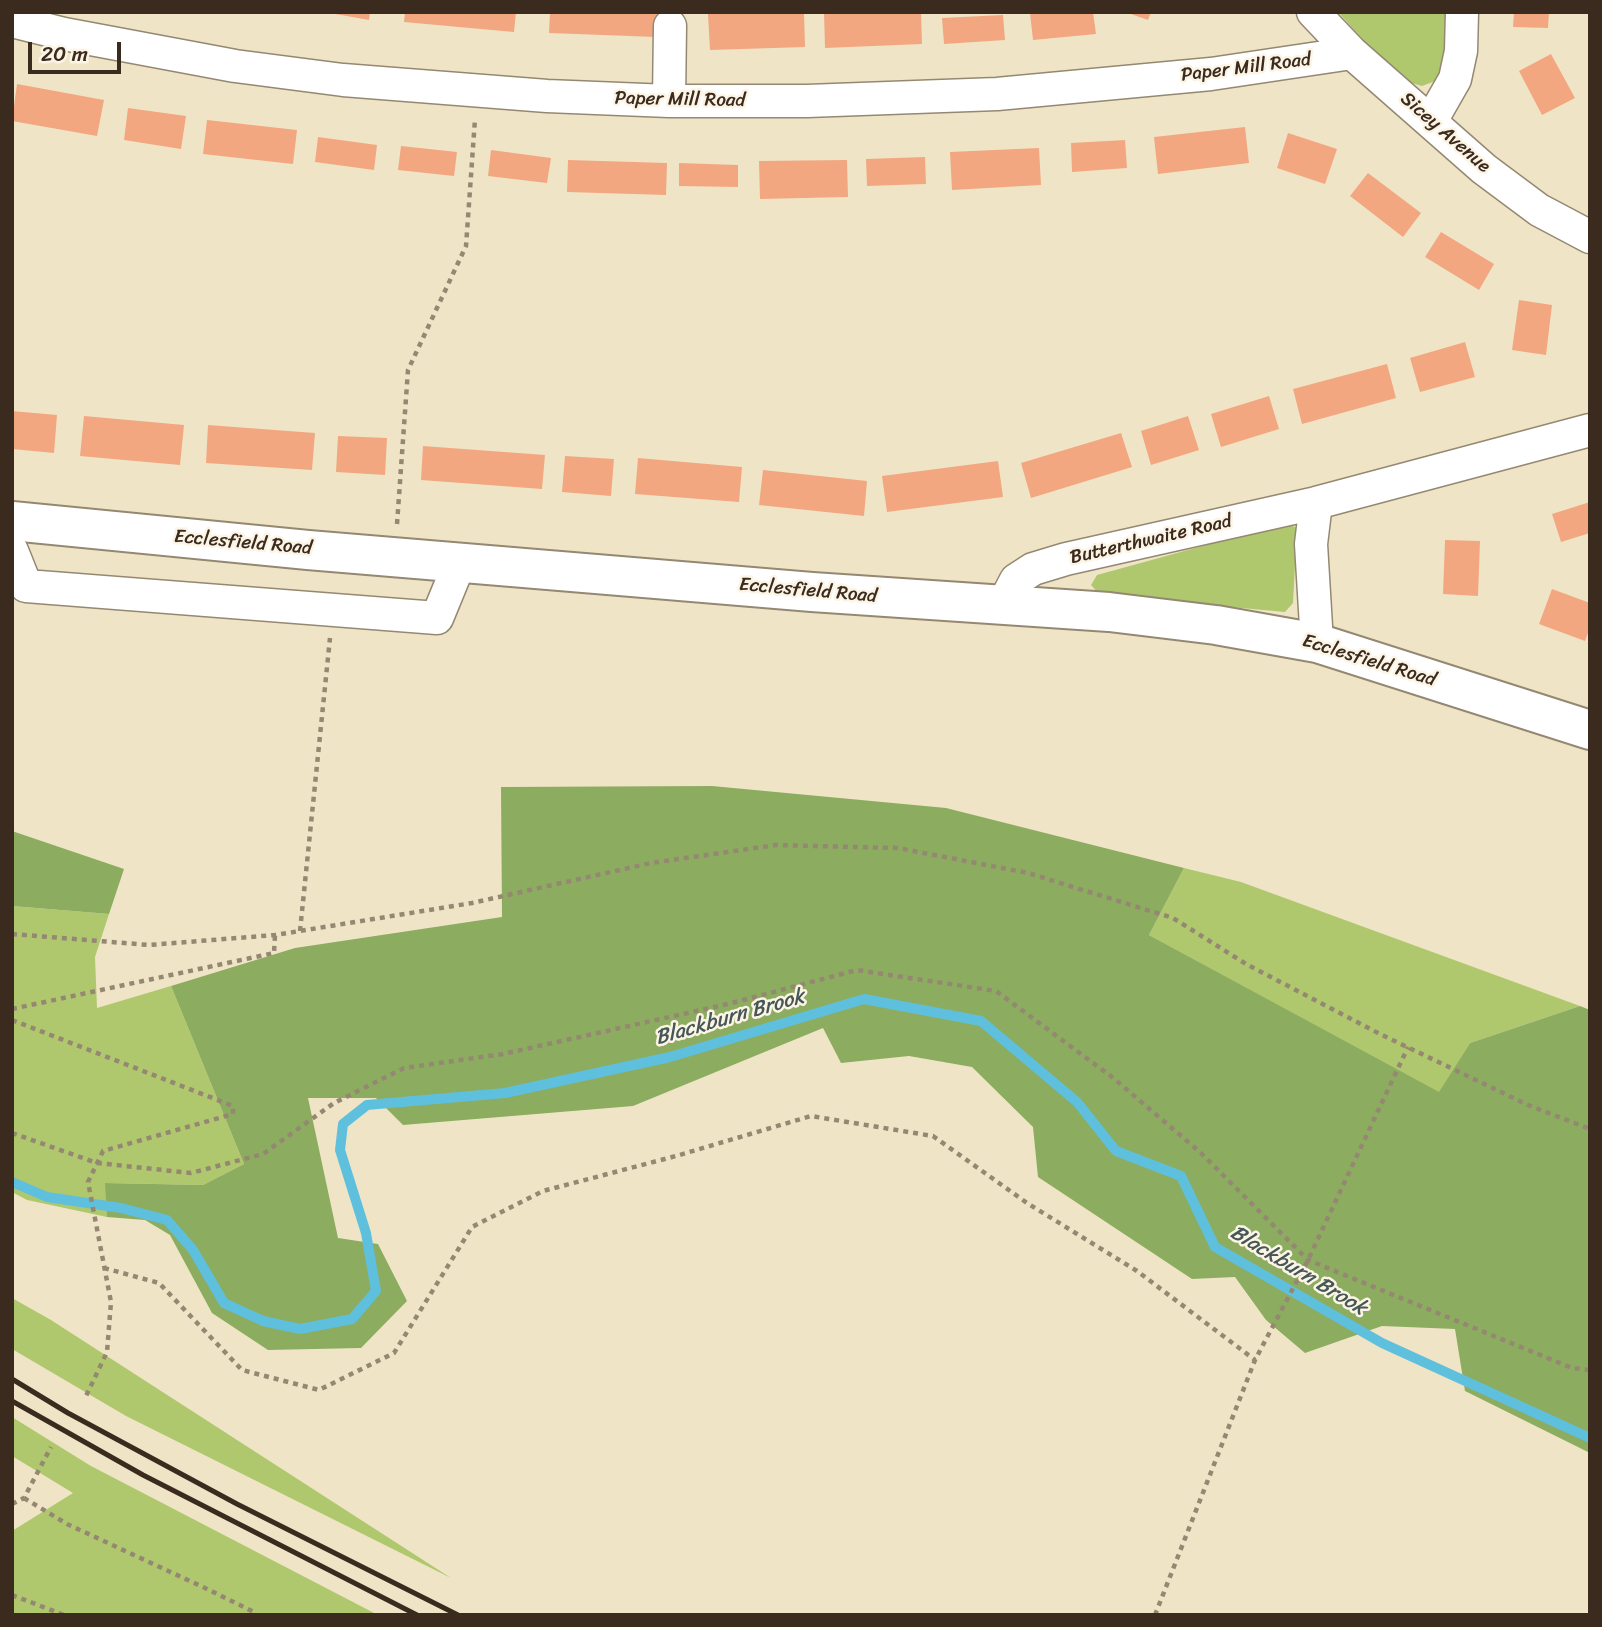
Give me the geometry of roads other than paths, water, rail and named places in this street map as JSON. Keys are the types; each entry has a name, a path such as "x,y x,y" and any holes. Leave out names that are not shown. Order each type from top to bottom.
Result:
{"main road":[{"name":"Ecclesfield Road","path":"12,521 812,592 1109,612 1216,625 1317,643 1590,730"}],"street":[{"name":"Sicey Avenue","path":"1313,12 1352,53 1484,169 1539,210 1590,237"},
{"path":"1431,121 1455,79 1461,51 1462,12"},
{"name":"Paper Mill Road","path":"12,22 235,66 343,80 669,101 807,101 997,94 1211,74 1352,53"},
{"path":"669,101 670,26"},
{"name":"Butterthwaite Road","path":"1003,605 1016,580 1033,569 1066,559 1316,503 1590,430"},
{"path":"1316,503 1311,544 1317,643"},
{"path":"12,551 26,586 437,618 460,562"}],"waterway":[{"name":"Blackburn Brook","path":"12,1182 47,1197 121,1208 167,1220 193,1250 224,1303 263,1321 300,1329 352,1319 376,1291 366,1233 340,1150 343,1124 367,1105 505,1093 670,1057 864,999 981,1021 1077,1102 1116,1151 1181,1176 1215,1247 1382,1343 1590,1438"}],"railway":[{"path":"12,1379 68,1413 237,1504 458,1615"},
{"path":"12,1401 143,1475 417,1615"}]}
